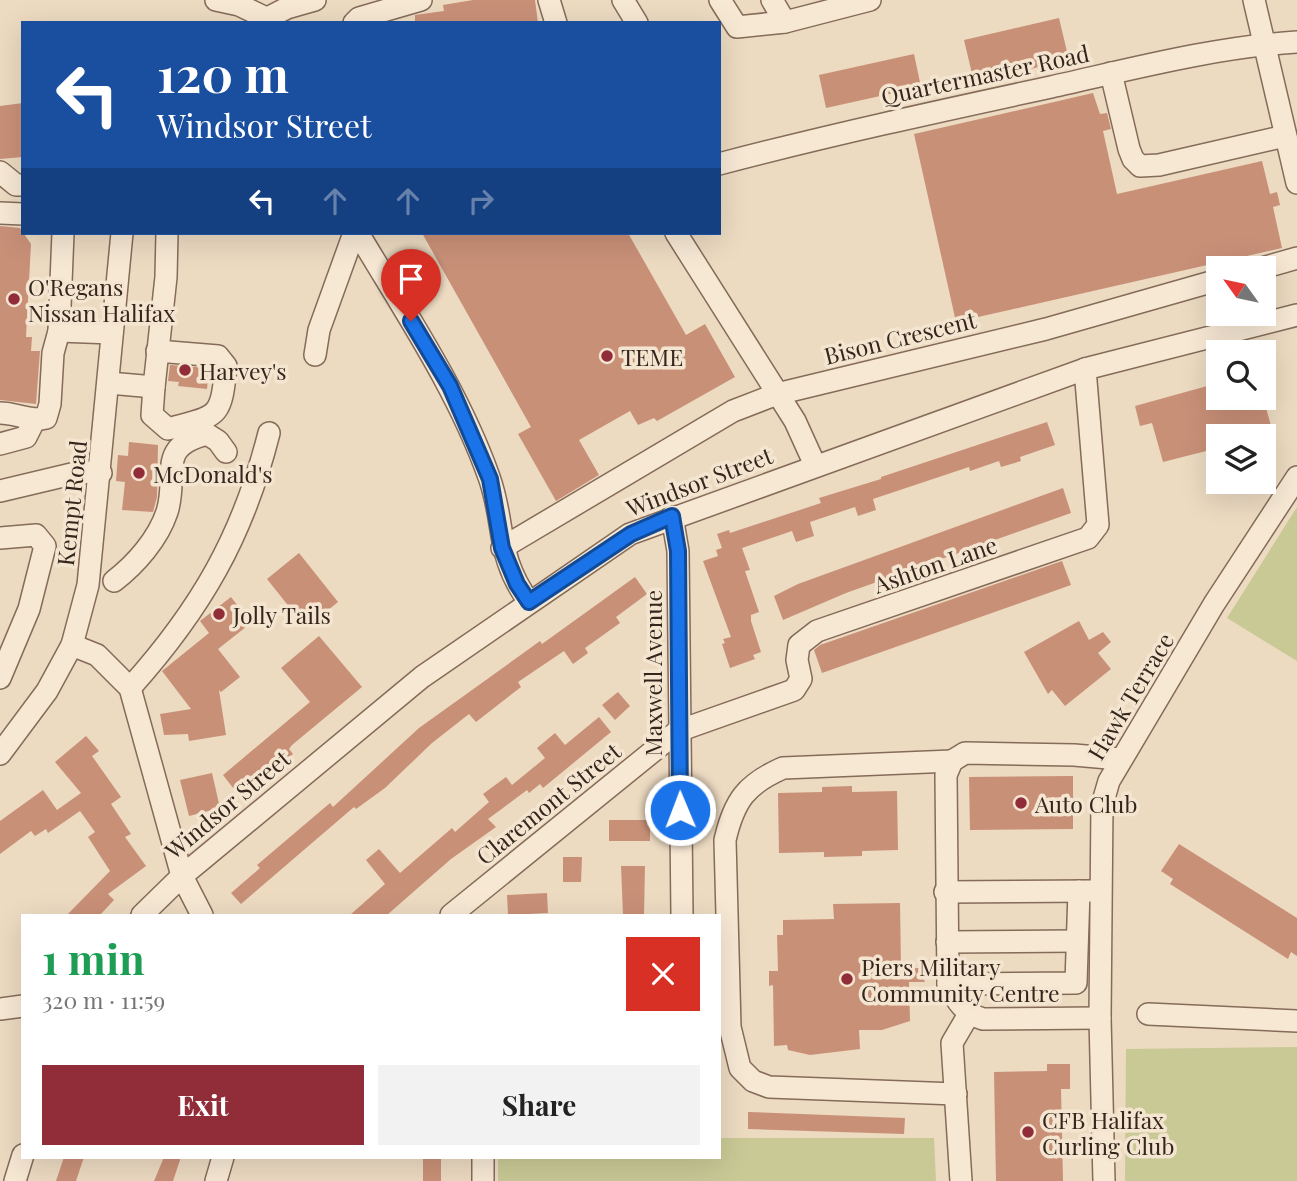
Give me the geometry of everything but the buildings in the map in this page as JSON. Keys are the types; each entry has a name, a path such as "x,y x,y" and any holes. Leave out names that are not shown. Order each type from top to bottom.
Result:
{"street":[{"path":"216,0 239,5 262,20 315,0"},
{"path":"356,21 421,0"},
{"path":"549,0 555,21"},
{"path":"623,0 636,21"},
{"path":"720,0 737,27 785,22 870,0"},
{"path":"772,0 785,22"},
{"path":"1254,0 1297,183"},
{"name":"Quartermaster Road","path":"721,163 820,138 1111,74 1263,44 1297,42"},
{"path":"1111,74 1129,149 1140,166 1159,165 1285,136"},
{"path":"0,172 16,185 21,185"},
{"path":"0,212 21,214"},
{"path":"0,413 17,413 33,421 46,418 50,404 53,353 59,331 63,235"},
{"name":"Kempt Road","path":"0,754 47,691 72,645 88,584 122,235"},
{"path":"157,351 218,356 226,366 223,400 217,411 208,418 168,429 152,415 157,351 166,277 167,235"},
{"path":"315,355 319,330 355,235"},
{"path":"357,235 450,386 490,479 502,548 517,584 529,602"},
{"path":"677,235 795,421 815,466"},
{"path":"1276,264 1297,258"},
{"name":"Bison Crescent","path":"502,548 733,411 777,394 1046,329 1206,283"},
{"name":"Windsor Street","path":"143,914 182,876 422,677 631,534 672,516 1085,369 1297,315"},
{"path":"59,331 113,333"},
{"name":"Ashton Lane","path":"678,731 794,690 802,679 797,660 799,645 817,631 1088,538 1098,525 1085,369"},
{"path":"109,383 154,387"},
{"path":"0,444 26,437 33,421"},
{"path":"130,688 175,637 218,572 257,482 269,433"},
{"path":"161,524 167,514 172,458 176,450 189,439 207,435 218,441 226,452"},
{"path":"0,491 80,472 100,473"},
{"name":"Hawk Terrace","path":"1104,1181 1100,1018 1102,805 1119,759 1189,651 1214,604 1297,477"},
{"name":"Maxwell Avenue","path":"672,516 678,551 682,914"},
{"path":"1,542 36,535 45,546 29,609 2,669"},
{"path":"72,645 97,655 130,688 182,876 201,914"},
{"name":"Claremont Street","path":"452,914 678,731"},
{"path":"956,1094 769,1087 753,1081 740,1068 730,1027 725,840 730,819 742,796 758,779 783,768 952,761 965,753 1119,759"},
{"path":"952,761 946,775 945,892 947,984 957,1002 969,1014 983,1019 1100,1018"},
{"path":"947,984 1076,983 1079,891"},
{"path":"945,892 1102,891"},
{"path":"947,942 1077,940"},
{"path":"0,1009 21,1006"},
{"path":"961,1181 952,1043 969,1014"},
{"path":"1148,1014 1297,1021"},
{"path":"15,1181 22,1159"},
{"path":"216,1181 222,1159"},
{"path":"483,1159 483,1181"}],"green space":[{"path":"1297,507 1297,661 1227,618"},
{"path":"1297,1047 1297,1181 1125,1181 1126,1049"},
{"path":"721,1138 934,1138 936,1181 498,1181 498,1159 721,1159"}],"place":[{"name":"O'Regans Nissan Halifax","path":"14,299"},
{"name":"TEME","path":"607,356"},
{"name":"Harvey's","path":"185,370"},
{"name":"McDonald's","path":"139,473"},
{"name":"Jolly Tails","path":"219,614"},
{"name":"Auto Club","path":"1021,803"},
{"name":"Piers Military Community Centre","path":"847,979"},
{"name":"CFB Halifax Curling Club","path":"1028,1132"}],"route":[{"path":"411,321 450,386 490,479 502,548 517,584 529,602 631,534 672,516 678,551 680,810"}]}
